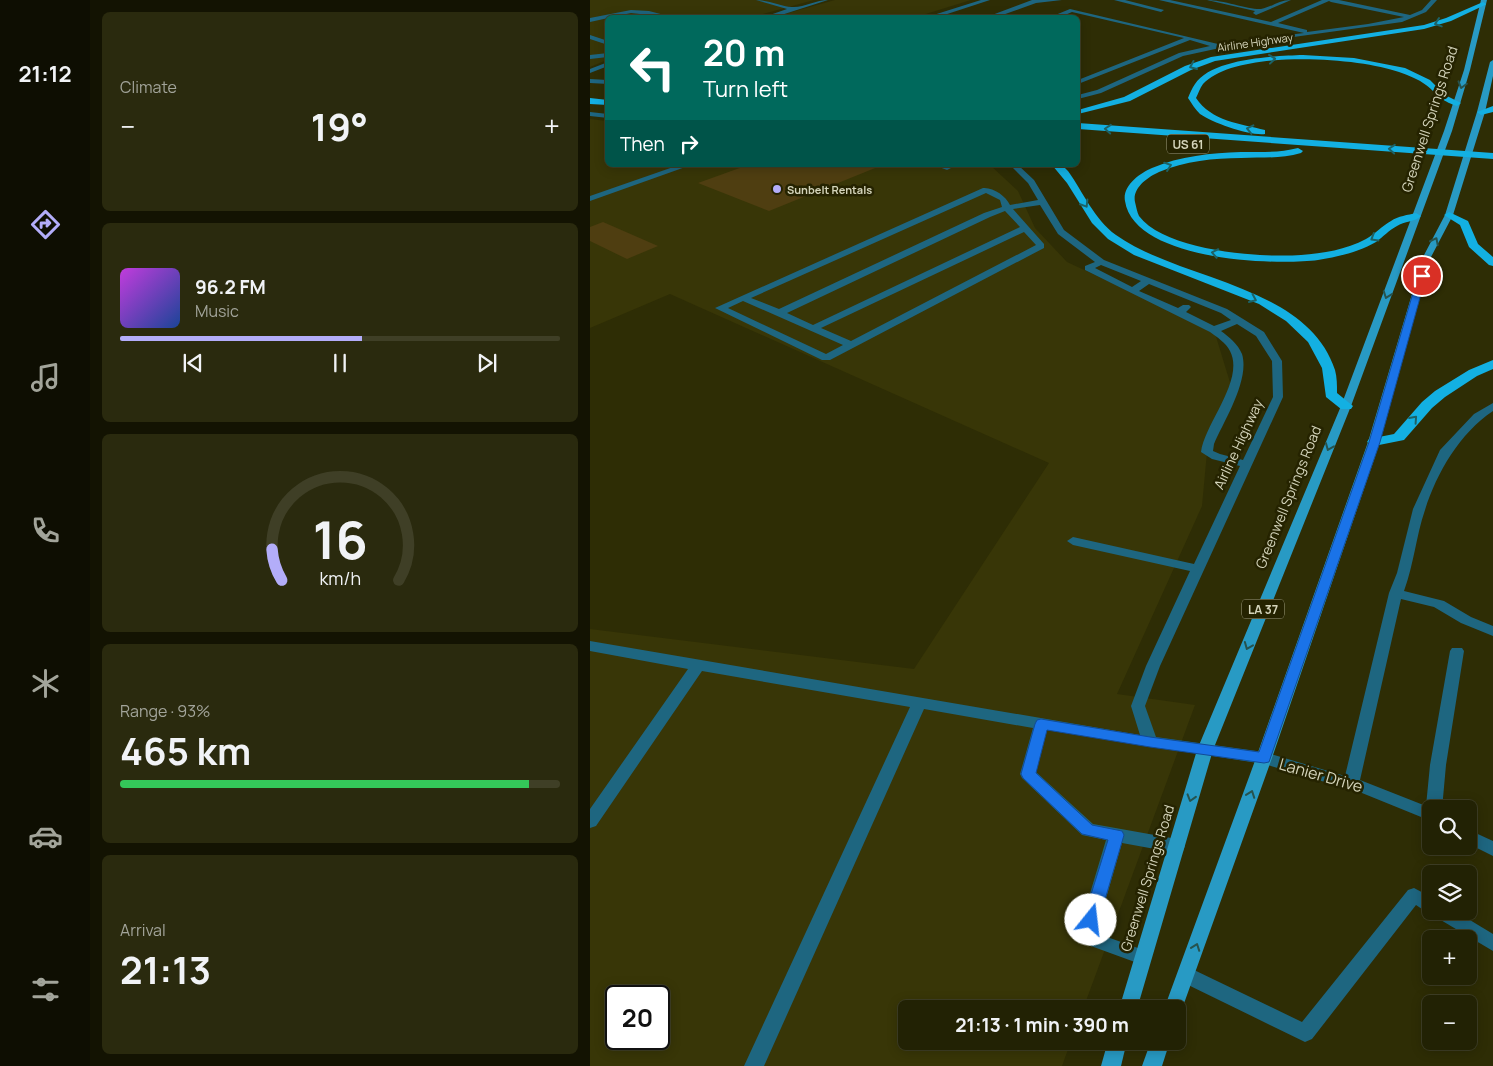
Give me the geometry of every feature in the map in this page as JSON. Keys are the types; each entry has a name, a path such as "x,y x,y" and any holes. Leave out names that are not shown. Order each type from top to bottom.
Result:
{"highway":[{"path":"1080,111 1128,99 1188,68 1214,59 1414,30 1445,21 1483,2"},
{"path":"1416,216 1396,222 1372,240 1338,253 1309,258 1269,260 1231,256 1182,245 1145,226 1132,210 1129,202 1130,193 1135,186 1147,175 1168,166 1206,158 1286,156 1298,147 1283,135 1247,129 1214,118 1197,107 1192,98 1196,86 1207,77 1234,66 1278,59 1326,58 1364,61 1402,70 1431,84 1441,97 1457,103"},
{"path":"590,93 605,94"},
{"path":"590,101 605,103"},
{"path":"1481,112 1493,109"},
{"name":"US 61","path":"1080,126 1493,165"},
{"name":"US 61","path":"1200,145 1298,147 1493,156"},
{"path":"1059,167 1068,177 1100,227 1119,243 1264,303 1299,326 1316,344 1328,368 1331,394 1346,406"},
{"path":"1449,215 1464,223 1473,246 1493,263"},
{"path":"1374,442 1399,437 1427,405 1440,394 1473,373 1493,364"}],"main road":[{"name":"Greenwell Springs Road","path":"1131,1000 1206,750 1346,406 1448,131 1483,2"},
{"path":"1176,1000 1264,758 1374,442 1427,257 1449,215 1481,112 1493,62"},
{"path":"1111,1066 1115,1050"},
{"path":"1153,1066 1158,1050"}],"street":[{"path":"759,0 793,9"},
{"path":"774,15 826,0"},
{"path":"944,15 987,0"},
{"path":"995,15 1035,1 1059,0"},
{"path":"1117,0 1160,10 1187,0"},
{"path":"1162,0 1315,33"},
{"path":"1210,0 1262,11"},
{"path":"1244,18 1288,0"},
{"path":"1271,24 1329,0 1410,16"},
{"name":"Airline Highway","path":"1080,97 1099,92 1181,54 1219,46 1368,26 1424,11 1434,0"},
{"path":"614,15 638,10 648,10 664,15"},
{"path":"1060,15 1072,10 1219,46"},
{"path":"590,20 605,17"},
{"path":"590,37 605,41"},
{"path":"1080,81 1190,38"},
{"path":"590,57 605,54"},
{"path":"590,72 605,65"},
{"path":"590,81 605,82"},
{"path":"590,114 605,116"},
{"path":"590,199 681,167"},
{"name":"Airline Highway","path":"1016,167 1031,182 1060,232 1101,262 1224,311 1260,334 1277,362 1278,397 1153,666 1138,706 1150,742"},
{"path":"986,190 1003,199 1006,208 1025,228 1041,246 826,358 720,308 986,190"},
{"path":"779,313 987,214 1006,208 1042,202"},
{"path":"814,328 1025,228"},
{"path":"1101,262 1088,268 1214,330 1226,339 1237,355 1238,376 1208,444 1207,452 1216,457 1246,464"},
{"path":"1132,291 1148,281"},
{"path":"744,298 851,345"},
{"path":"1179,312 1196,300"},
{"path":"1214,330 1238,320"},
{"path":"1351,783 1379,672 1396,594 1404,573 1419,509 1446,450 1478,416 1493,406"},
{"path":"1073,541 1198,570"},
{"path":"1396,594 1439,604 1466,620 1493,631"},
{"path":"590,646 1041,724 1206,750"},
{"path":"1435,800 1438,765 1457,652"},
{"path":"590,822 698,666"},
{"path":"754,1066 919,703"},
{"path":"1041,724 1028,774 1088,830 1177,846"},
{"name":"Lanier Drive","path":"1206,750 1264,758 1351,783 1422,811"},
{"path":"1116,835 1086,938 1143,956"},
{"path":"1477,840 1493,849"},
{"path":"1186,975 1305,1033 1414,895 1422,900"},
{"path":"1456,920 1491,940"}],"shaded area":[{"path":"590,0 814,0 759,15 605,15 605,61 590,67"},
{"path":"835,0 971,0 922,15 781,15"},
{"path":"590,119 605,121 605,167 992,167 1018,191 1035,228 1067,262 1214,330 1232,389 1207,452 1202,506 1117,694 1195,705 1086,1000 898,1000 898,1050 1068,1050 1062,1066 590,1066 590,629 914,669 1049,463 670,294 590,328"}],"building":[{"name":"Sunbelt Rentals","path":"742,167 878,167 769,211 698,183"},
{"path":"603,222 658,246 627,259 590,241 590,227"}],"place":[{"name":"Sunbelt Rentals","path":"777,189"}],"route":[{"path":"1091,920 1116,835 1088,830 1028,774 1041,724 1264,758 1374,442 1422,276"}]}
